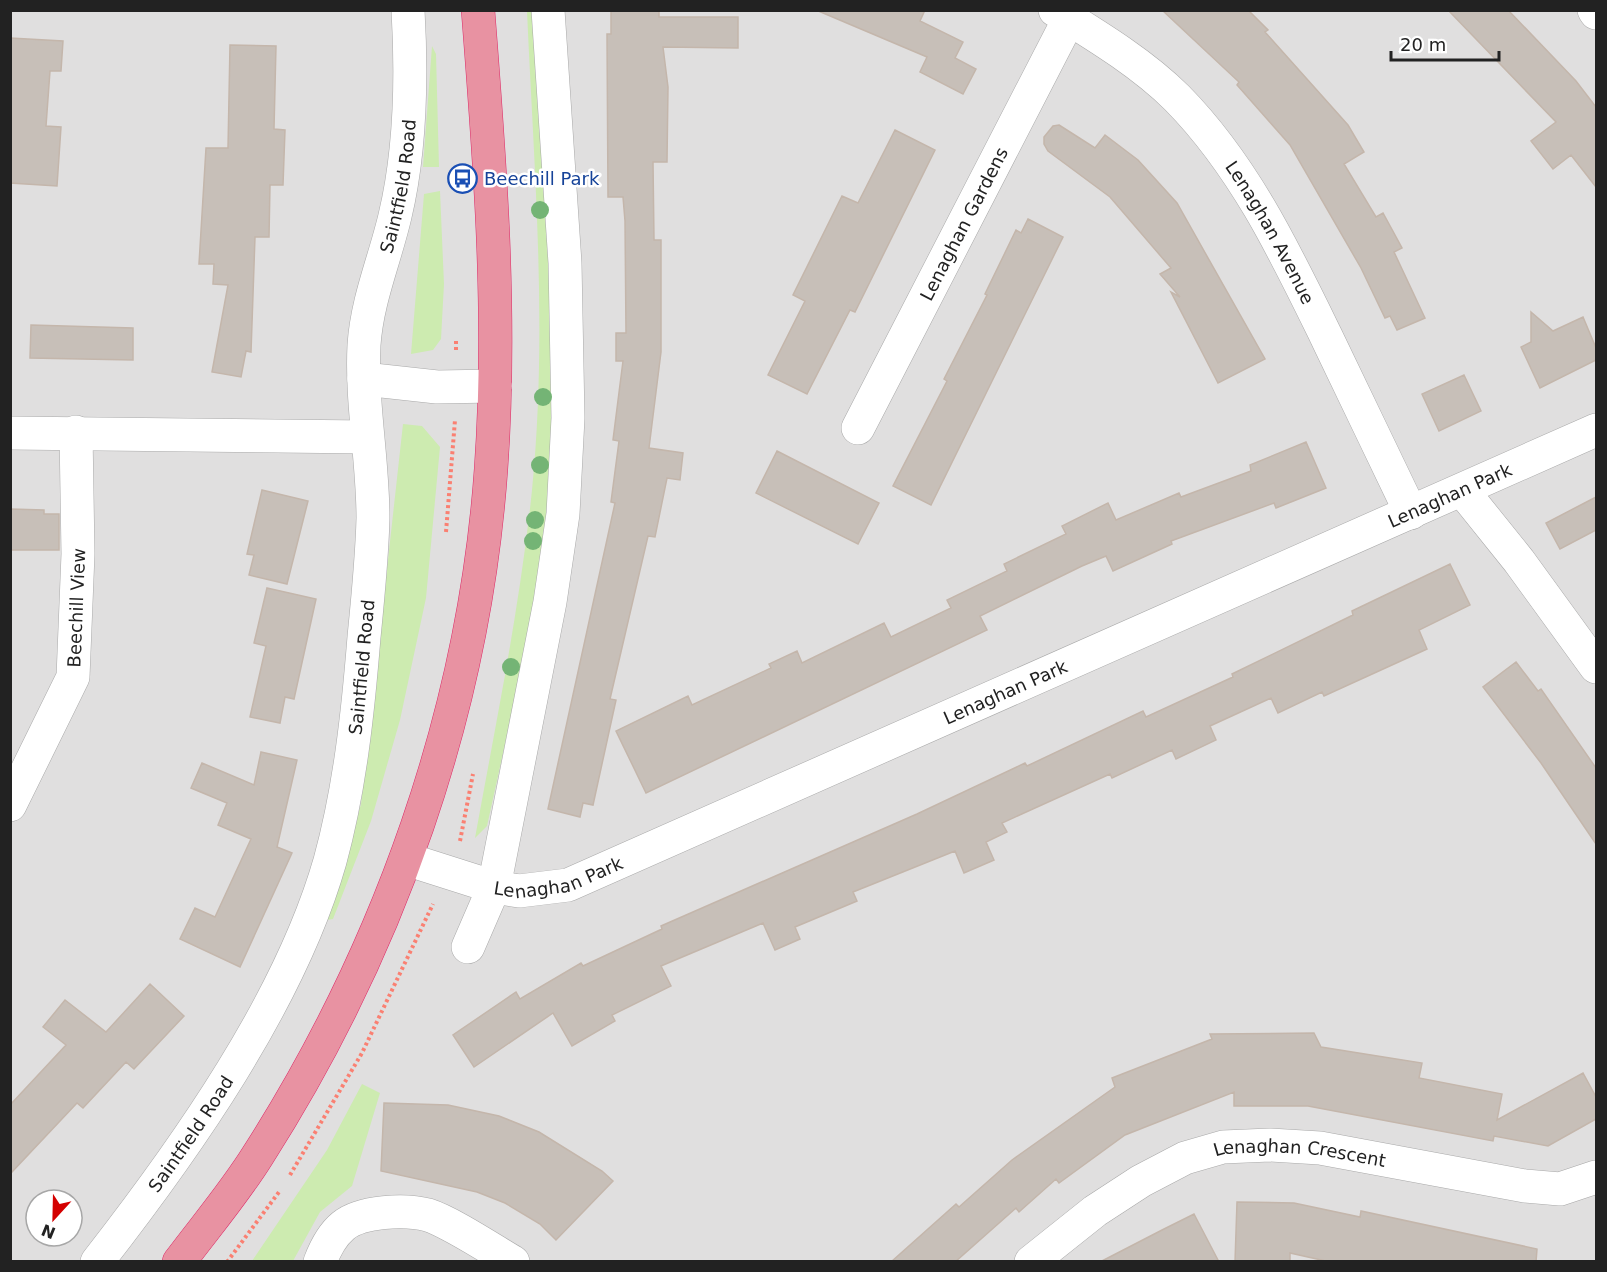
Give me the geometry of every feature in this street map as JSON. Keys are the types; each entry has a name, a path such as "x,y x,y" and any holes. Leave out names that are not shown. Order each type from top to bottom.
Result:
{"highway":[{"path":"179,1262 258,1155 321,1046 375,935 406,859 438,759 458,680 478,578 491,471 495,386 487,126 478,10"}],"street":[{"name":"Saintfield Road","path":"97,1262 154,1187 210,1105 259,1023 297,948 329,864 344,805 363,649 373,515 364,379 368,310 396,215 404,167 410,113 408,10"},
{"path":"468,946 494,887 550,602 563,514 568,418 565,264 548,10"},
{"name":"Lenaghan Gardens","path":"858,428 1062,15"},
{"name":"Lenaghan Avenue","path":"1062,15 1127,58 1176,97 1218,144 1259,205 1297,276 1411,513"},
{"path":"364,379 437,387 495,386"},
{"name":"Lenaghan Park","path":"406,859 494,887 519,891 568,885 597,875 1596,430"},
{"name":"Beechill View","path":"10,805 73,677 78,554 76,432"},
{"path":"10,433 367,436"},
{"path":"1462,490 1519,561 1596,667"},
{"name":"Lenaghan Crescent","path":"1031,1262 1095,1211 1141,1181 1185,1158 1222,1147 1270,1145 1320,1148 1525,1186 1560,1189 1596,1177"},
{"path":"320,1262 326,1248 343,1226 368,1216 396,1211 428,1215 513,1262"}],"path":[{"path":"446,532 455,439 456,341"}],"shaded area":[{"path":"10,11 1596,11 1596,1261 11,1261"}],"green space":[{"path":"527,11 532,11 549,272 552,414 549,505 537,599 487,826 475,838 521,577 537,430 538,250"},
{"path":"432,46 436,54 439,167 423,167"},
{"path":"440,191 444,284 441,339 433,350 411,354 424,194"},
{"path":"403,424 422,426 440,447 426,598 400,720 371,821 333,919 327,920 361,804"},
{"path":"362,1084 380,1093 352,1186 320,1212 293,1261 252,1261 327,1150"}],"building":[{"path":"611,10 659,10 659,17 738,17 738,48 663,47 668,87 667,162 653,162 654,240 661,240 661,352 649,448 683,453 680,480 667,478 655,537 648,536 610,699 616,700 593,805 583,803 580,817 548,809 615,503 611,502 619,441 613,440 623,361 616,361 616,333 626,333 623,197 608,197 607,34 611,34"},
{"path":"816,10 925,10 920,21 963,42 955,58 976,69 963,94 920,72 927,57"},
{"path":"1162,10 1248,10 1268,30 1265,32 1348,125 1364,152 1344,164 1376,217 1383,213 1402,248 1394,252 1425,318 1397,330 1390,316 1385,318 1361,268 1290,145 1237,85 1239,82"},
{"path":"1448,10 1508,10 1576,81 1596,107 1596,187 1571,155 1553,169 1531,141 1556,122"},
{"path":"10,38 63,41 61,71 50,71 46,126 61,127 57,186 10,183"},
{"path":"230,45 276,46 274,129 285,130 283,185 270,185 269,237 255,237 251,352 246,351 241,377 212,372 228,285 213,284 214,264 199,264 206,148 228,148"},
{"path":"1059,125 1095,148 1105,135 1138,160 1177,203 1265,359 1218,383 1171,292 1180,297 1160,274 1171,268 1110,197 1048,151 1044,144 1044,137 1053,126"},
{"path":"895,130 935,150 855,312 850,310 807,394 768,375 805,301 793,295 842,196 858,203"},
{"path":"1028,219 1063,237 931,505 893,486 947,381 944,379 987,295 985,294 1016,230 1021,233"},
{"path":"1531,312 1553,331 1583,317 1596,348 1596,360 1540,388 1521,347 1531,342"},
{"path":"31,325 133,328 133,360 30,358"},
{"path":"1464,375 1481,411 1439,431 1422,394"},
{"path":"1306,442 1326,488 1276,508 1274,503 1171,541 1172,544 1113,571 1106,556 1082,566 980,616 987,630 646,793 616,731 688,696 692,705 771,668 769,664 797,651 802,663 884,623 891,637 951,608 947,600 1007,571 1004,564 1066,534 1062,526 1108,503 1116,520 1179,493 1181,497 1251,471 1250,465"},
{"path":"777,451 879,503 858,544 756,493"},
{"path":"262,490 308,501 287,584 249,575 254,555 247,554"},
{"path":"1596,497 1596,530 1560,549 1546,523"},
{"path":"10,509 44,510 44,514 59,514 59,550 10,550"},
{"path":"1450,564 1470,605 1419,630 1427,649 1324,696 1322,692 1278,713 1271,698 1210,726 1216,740 1176,759 1172,750 1112,778 1110,774 1002,823 1007,832 986,842 994,860 964,873 955,851 853,892 857,901 795,927 800,939 775,950 763,923 661,966 671,986 612,1015 615,1021 572,1046 553,1013 474,1067 453,1035 516,992 520,999 581,963 583,966 662,929 661,926 917,814 1025,763 1027,766 1143,711 1146,717 1233,677 1232,674 1353,615 1352,611"},
{"path":"267,588 316,599 294,699 285,697 280,723 250,717 266,646 254,643"},
{"path":"1516,662 1538,691 1541,689 1596,768 1596,844 1541,763 1483,687"},
{"path":"261,752 297,760 277,847 292,853 240,967 180,939 195,908 215,917 251,839 218,825 227,803 191,788 202,763 254,785"},
{"path":"150,984 184,1016 134,1069 126,1062 83,1108 77,1103 10,1174 10,1105 66,1045 43,1027 65,1000 106,1032"},
{"path":"1314,1033 1321,1047 1422,1063 1419,1078 1502,1094 1497,1120 1583,1073 1596,1097 1596,1119 1548,1146 1494,1136 1493,1141 1308,1106 1234,1106 1234,1092 1125,1135 1059,1183 1056,1179 1019,1212 1016,1208 955,1262 891,1262 956,1204 959,1207 1012,1160 1115,1087 1112,1078 1212,1039 1210,1034"},
{"path":"384,1103 448,1105 499,1116 539,1132 602,1171 613,1181 556,1240 540,1224 505,1203 477,1192 381,1171"},
{"path":"1237,1202 1294,1203 1360,1217 1361,1211 1537,1249 1536,1262 1330,1262 1290,1253 1290,1262 1235,1262"},
{"path":"1194,1214 1219,1262 1100,1262 1164,1229"}],"place":[{"name":"Beechill Park","path":"463,178"}]}
